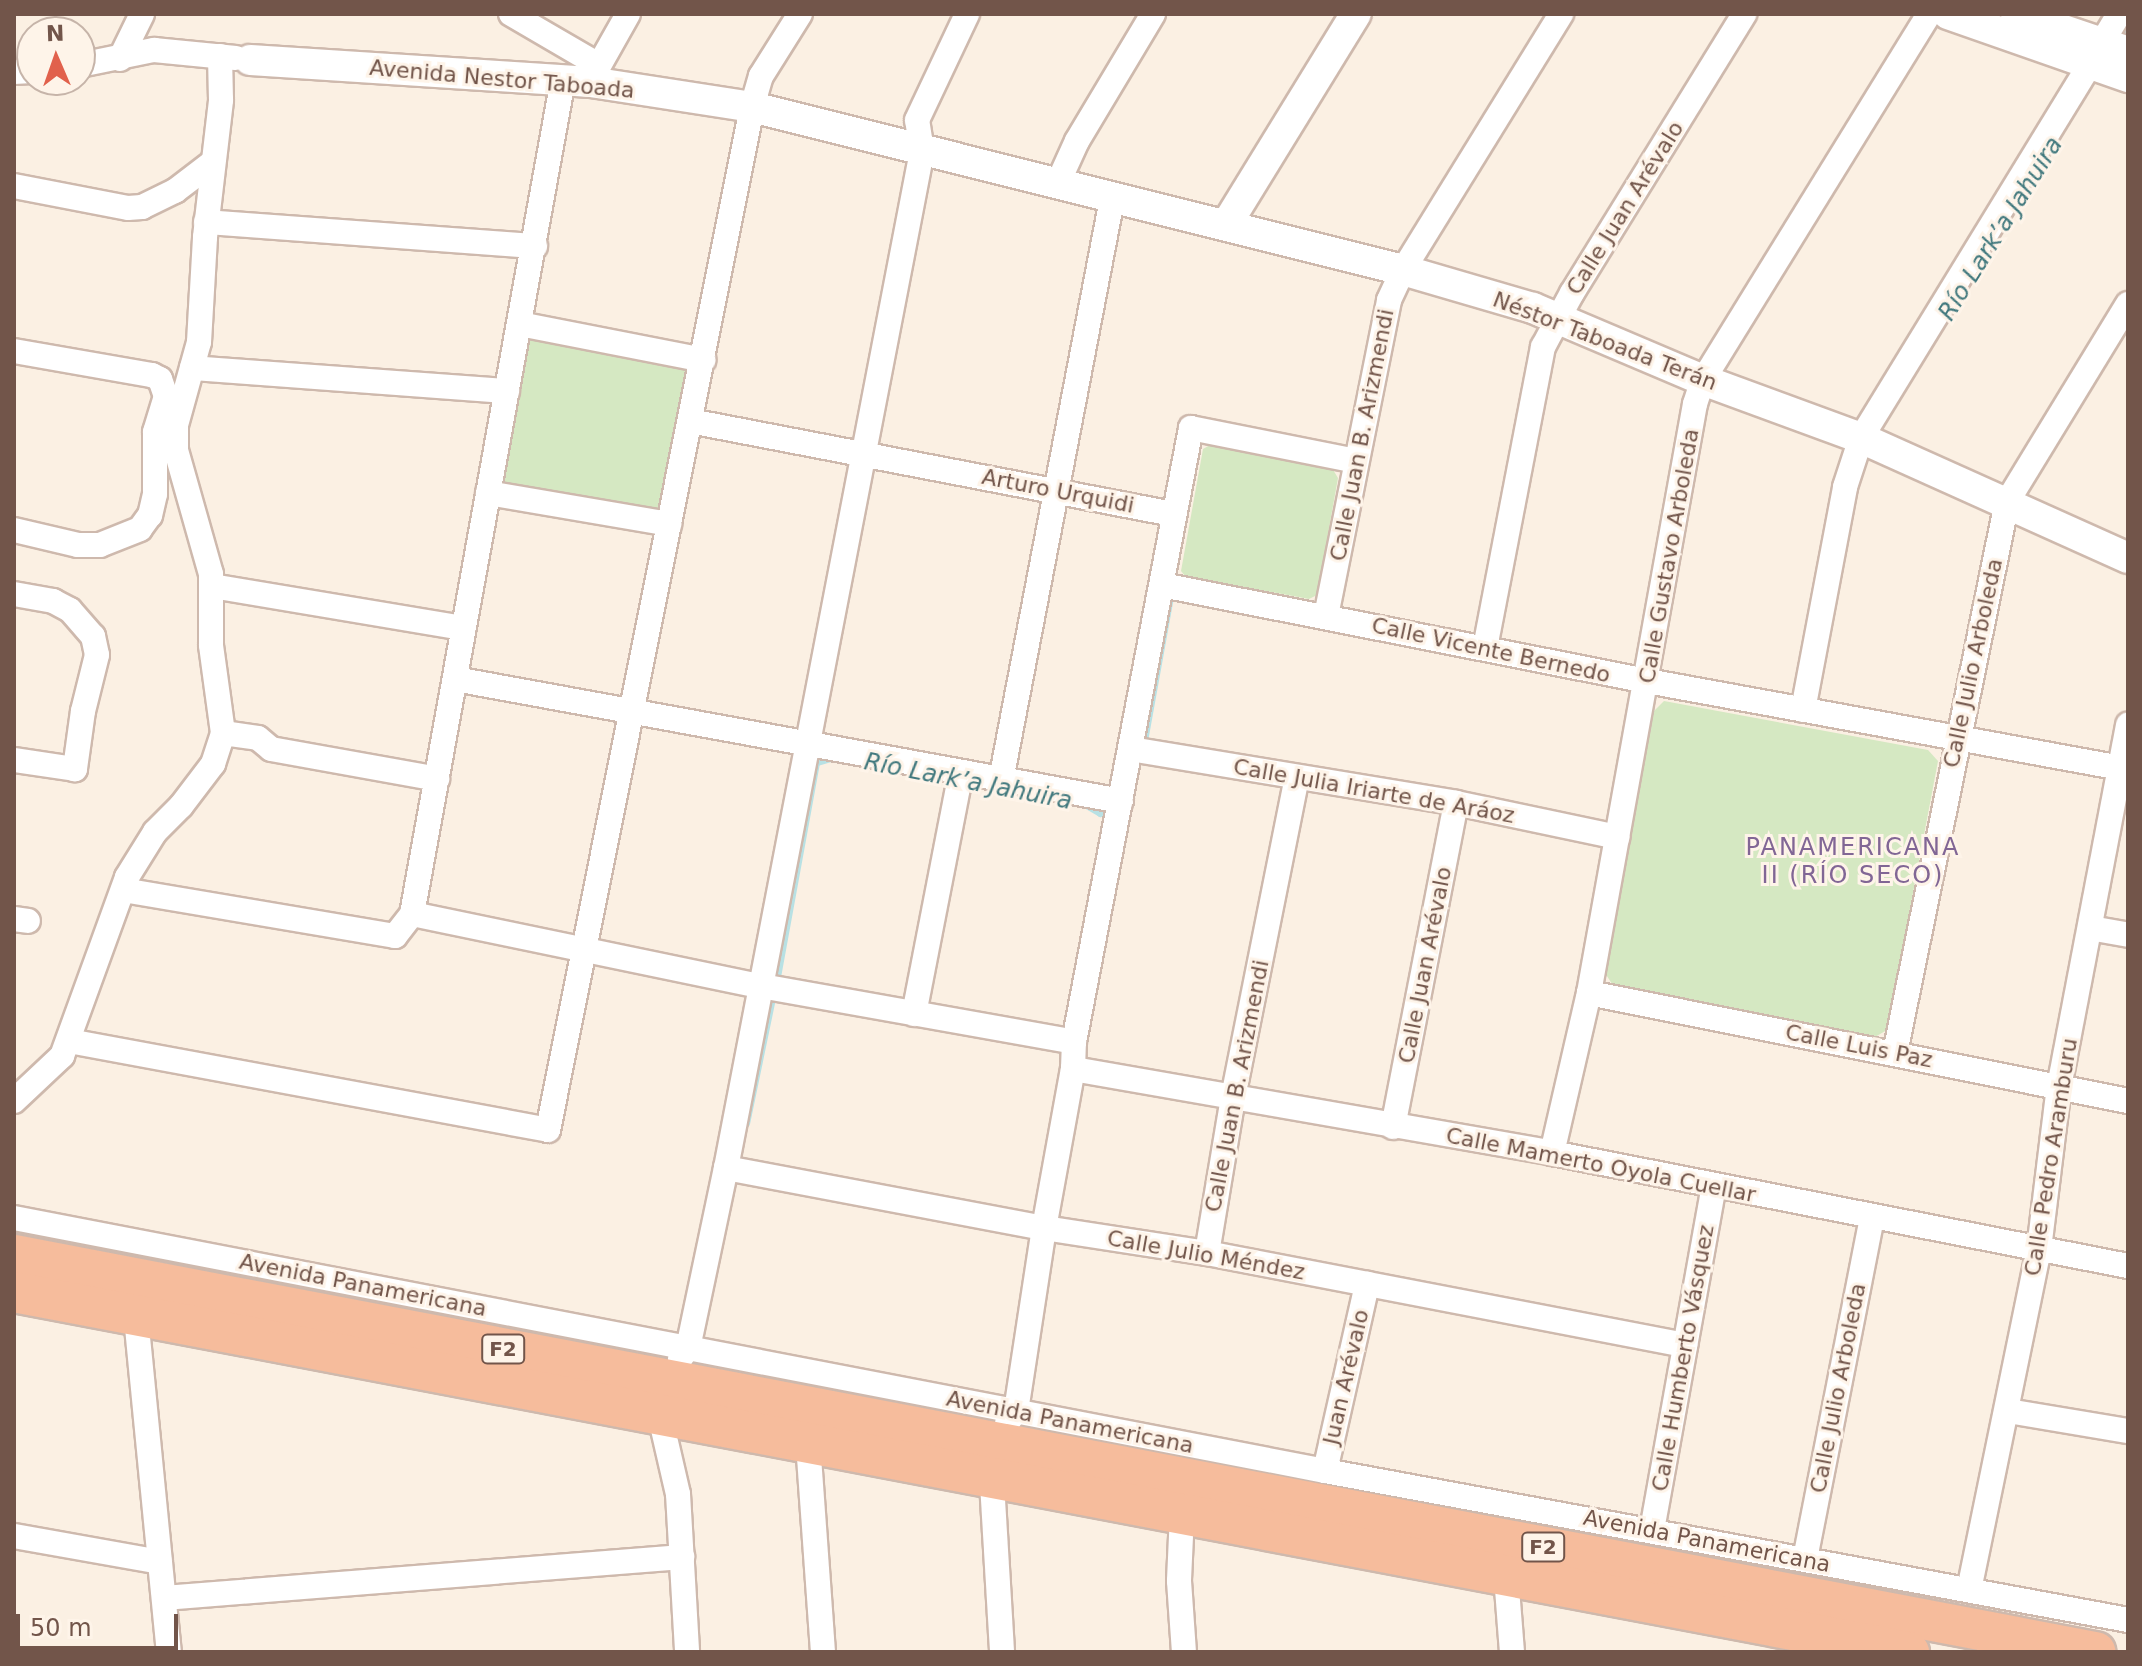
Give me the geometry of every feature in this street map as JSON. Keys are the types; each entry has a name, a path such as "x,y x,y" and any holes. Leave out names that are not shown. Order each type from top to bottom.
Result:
{"highway":[{"name":"Avenida Panamericana","path":"14,1255 663,1398 991,1460 2095,1652"},
{"name":"Avenida Panamericana","path":"14,1292 136,1317 663,1398 808,1443 991,1460 1182,1514 1506,1576 1844,1646 1909,1652"}],"street":[{"path":"120,59 142,14"},
{"path":"511,14 584,76"},
{"path":"123,890 395,936 412,914 535,246 584,76 628,14"},
{"path":"69,1041 548,1130 752,107 761,76 800,14"},
{"path":"687,1652 678,1494 663,1398 688,1348 726,1168 922,151 917,120 967,14"},
{"path":"1057,185 1077,141 1153,14"},
{"path":"1226,225 1356,14"},
{"name":"Calle Juan B. Arizmendi","path":"1326,616 1389,300 1403,270 1561,14"},
{"name":"Calle Juan Arévalo","path":"1485,648 1543,347 1557,318 1744,14"},
{"name":"Calle Gustavo Arboleda","path":"1552,1153 1589,993 1695,404 1703,380 1929,14"},
{"path":"1948,14 2106,53"},
{"path":"2016,14 2106,53 2128,77"},
{"path":"1803,710 1845,487 1861,438 2106,53 2119,14"},
{"path":"96,63 154,50 250,60"},
{"path":"14,1101 54,1065 69,1041 139,854 213,764 223,733 211,645 212,586 207,550 182,479 176,450 176,425 199,342 206,222 221,100 220,56"},
{"name":"Avenida Nestor Taboada","path":"250,60 584,76 752,107 922,151"},
{"name":"Néstor Taboada Terán","path":"922,151 1403,270 1533,308 1703,380 1861,438 2128,558"},
{"path":"14,186 128,208 142,207 175,191 213,162"},
{"path":"1001,780 1112,199"},
{"path":"206,222 535,246"},
{"name":"Calle Julio Arboleda","path":"1895,1053 2007,502 2128,304"},
{"path":"520,324 703,360"},
{"path":"14,351 143,373 160,379 166,390 155,432 155,494 150,515 140,529 100,545 78,545 21,531"},
{"path":"192,368 507,391"},
{"name":"Arturo Urquidi","path":"690,421 1174,514"},
{"path":"1002,1652 991,1460 1016,1411 1044,1228 1073,1069 1074,1042 1191,428 1356,461"},
{"path":"488,493 669,524"},
{"name":"Calle Vicente Bernedo","path":"1162,585 1647,681 2123,768"},
{"path":"212,586 464,628"},
{"path":"14,594 53,601 70,610 93,636 97,655 83,711 75,769 14,760"},
{"path":"455,679 1121,801"},
{"name":"Calle Pedro Aramburu","path":"1969,1590 2039,1249 2059,1087 2123,768 2128,724"},
{"path":"223,733 258,738 271,749 437,779"},
{"name":"Calle Julia Iriarte de Aráoz","path":"1131,749 1456,803 1617,837"},
{"path":"914,1014 961,773"},
{"name":"Calle Juan B. Arizmendi","path":"1207,1253 1233,1097 1297,778"},
{"name":"Calle Juan Arévalo","path":"1393,1127 1456,803"},
{"path":"412,914 761,986 1074,1042"},
{"path":"2090,928 2128,935"},
{"name":"Calle Luis Paz","path":"1589,993 2128,1101"},
{"name":"Calle Mamerto Oyola Cuellar","path":"1073,1069 1552,1153 2128,1266"},
{"name":"Calle Julio Méndez","path":"726,1168 1044,1228 1207,1253 1685,1345"},
{"name":"Calle Humberto Vásquez","path":"1652,1530 1714,1186"},
{"name":"Calle Julio Arboleda","path":"1805,1559 1872,1216"},
{"name":"Avenida Panamericana","path":"14,1218 1325,1471 2128,1620"},
{"name":"Juan Arévalo","path":"1325,1471 1367,1284"},
{"path":"136,1317 169,1652"},
{"path":"2008,1411 2128,1431"},
{"path":"808,1443 823,1652"},
{"path":"1182,1514 1179,1581 1184,1652"},
{"path":"14,1536 160,1562"},
{"path":"164,1598 682,1557"},
{"path":"1506,1576 1512,1652"}],"green space":[{"path":"536,336 685,363 690,371 664,509 659,512 507,486 504,480 528,341"},
{"path":"1210,445 1332,468 1338,478 1317,595 1309,599 1185,576 1181,571 1203,449"},
{"path":"1664,701 1928,750 1938,761 1887,1030 1875,1037 1614,987 1605,973 1654,711"}],"waterway":[{"name":"Río Lark’a Jahuira","path":"2118,39 2127,26"},
{"name":"Río Lark’a Jahuira","path":"1144,747 1171,597"},
{"name":"Río Lark’a Jahuira","path":"777,983 817,763 834,758"},
{"name":"Río Lark’a Jahuira","path":"1083,804 1100,814 1106,803"},
{"name":"Río Lark’a Jahuira","path":"747,1124 774,994"}],"district":[{"name":"PANAMERICANA II (RÍO SECO)","path":"1853,862"}]}
